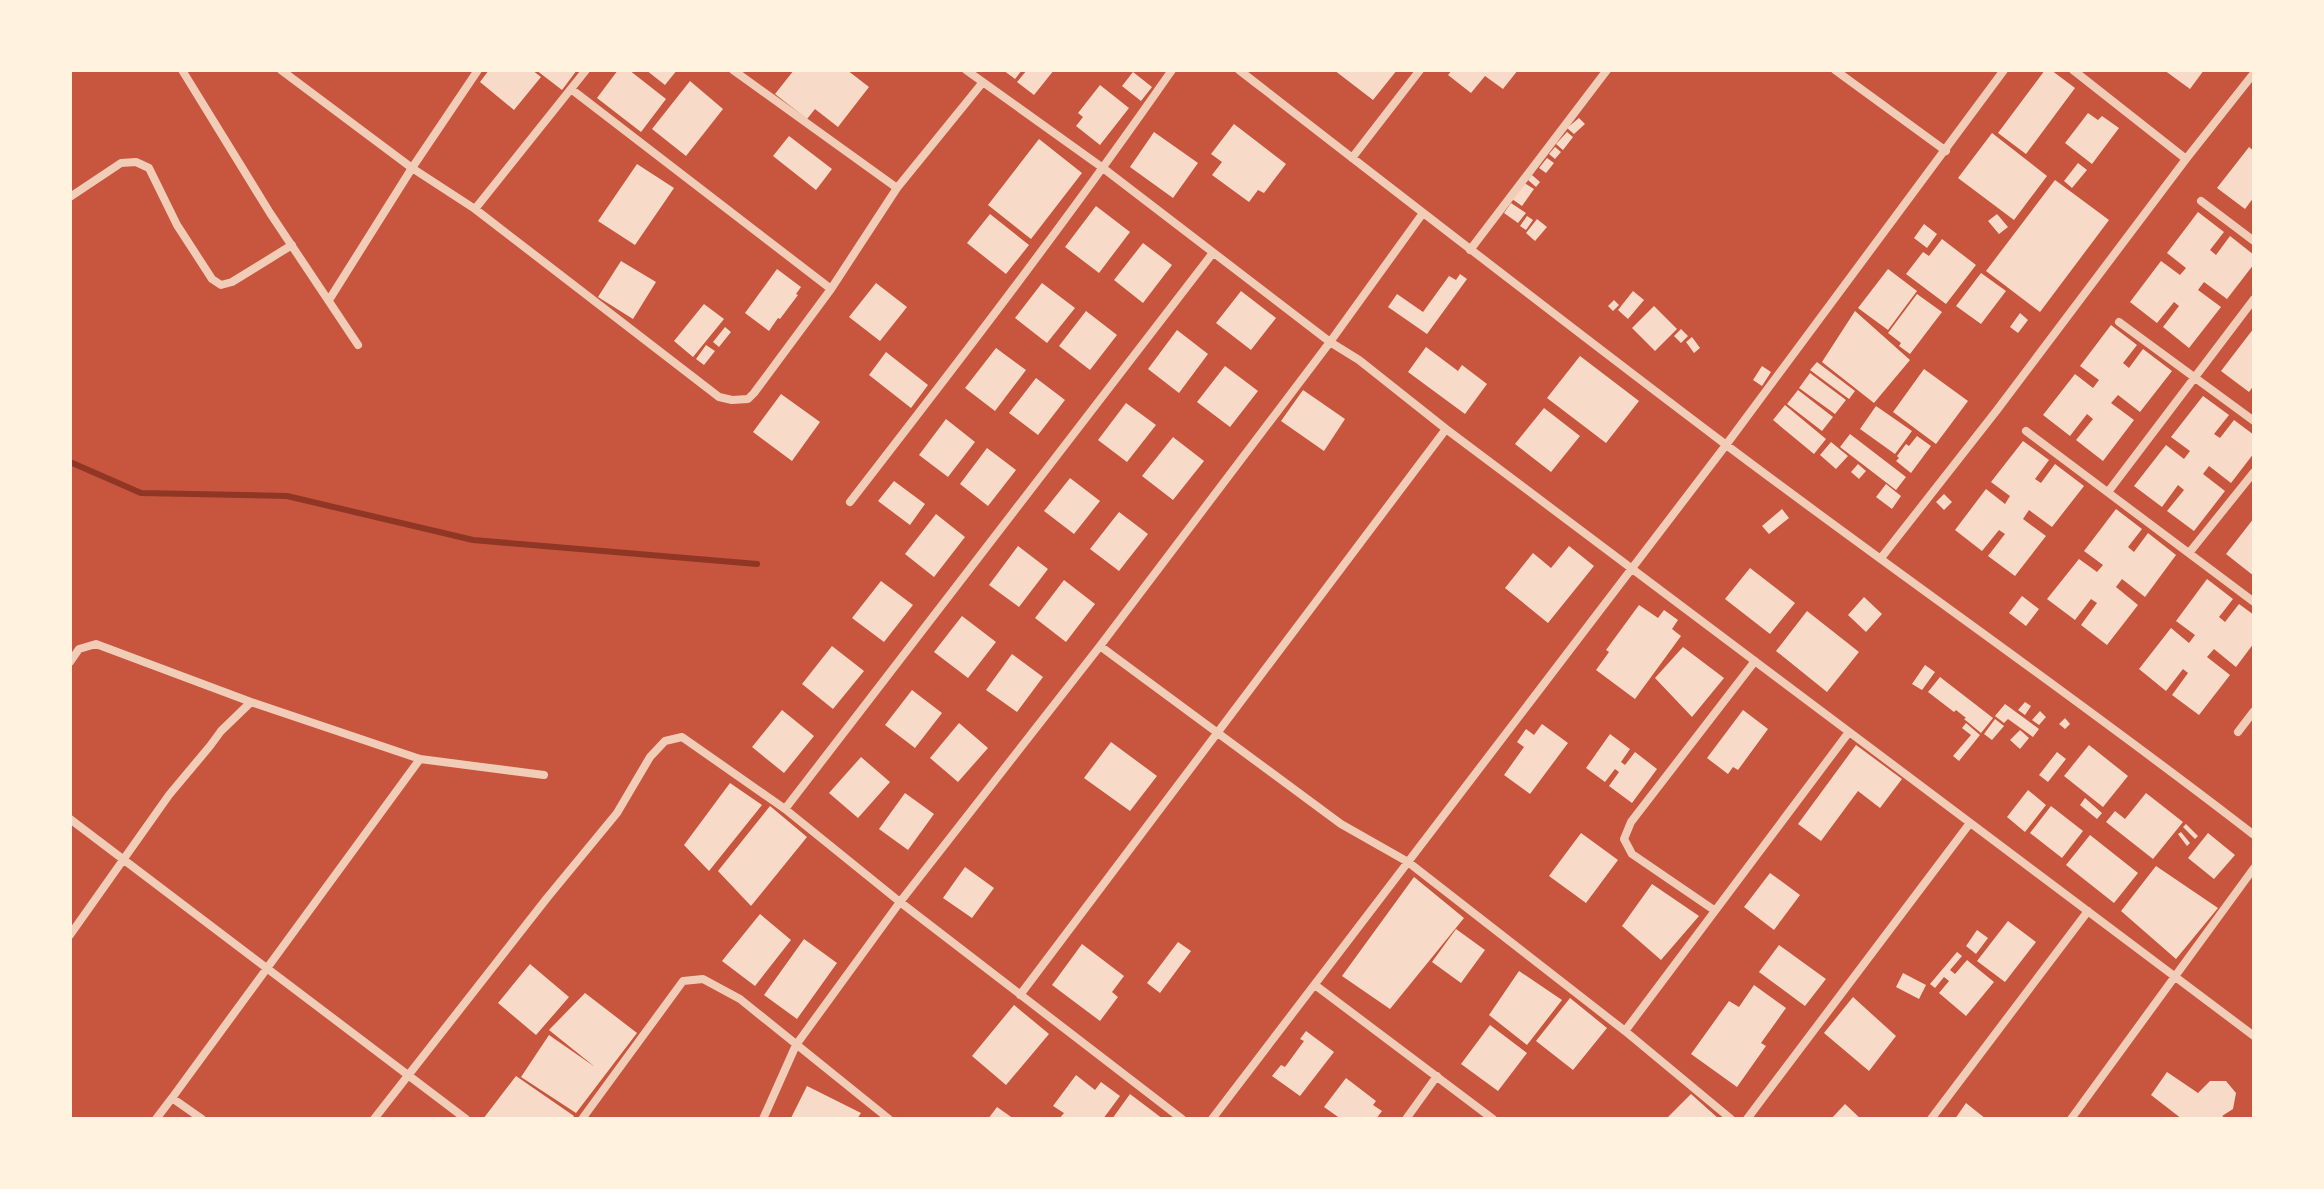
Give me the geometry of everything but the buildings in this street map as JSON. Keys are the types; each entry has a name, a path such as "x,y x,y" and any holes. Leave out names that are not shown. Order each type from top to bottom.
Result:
{"street":[{"path":"182,70 358,345"},
{"path":"281,70 412,168 475,209 719,397 732,400 748,399 754,393 831,289 897,188 983,82"},
{"path":"329,300 478,70"},
{"path":"475,209 586,70"},
{"path":"733,70 897,188"},
{"path":"966,70 1103,168 1212,254 1359,360 1446,429 2254,1036"},
{"path":"850,502 998,312 1172,70"},
{"path":"1239,70 1726,445 2156,759 2254,835"},
{"path":"1352,158 1420,70"},
{"path":"1470,250 1607,70"},
{"path":"1835,70 1946,151"},
{"path":"1212,1119 1726,445 2004,70"},
{"path":"2073,70 2186,159"},
{"path":"1881,558 2254,73"},
{"path":"571,89 831,289"},
{"path":"70,197 121,163 136,162 149,168 177,225 212,279 221,285 232,282 292,245"},
{"path":"2201,201 2254,241"},
{"path":"763,1119 796,1045 900,902 1100,646 1330,342 1423,213"},
{"path":"785,809 1212,254"},
{"path":"2108,492 2254,299"},
{"path":"2119,322 2254,421"},
{"path":"1020,995 1446,429"},
{"path":"2026,431 2254,602"},
{"path":"2189,553 2254,472"},
{"path":"70,662 79,649 96,644 251,702 420,759 544,775"},
{"path":"1100,646 1341,824 1408,862 1625,1031 1731,1119"},
{"path":"1714,910 1632,854 1624,839 1631,822 1755,661"},
{"path":"70,935 169,795 221,731 251,702"},
{"path":"2238,732 2254,711"},
{"path":"1625,1031 1849,732"},
{"path":"374,1119 617,813 650,757 665,741 682,737 785,809 900,902 1182,1119"},
{"path":"156,1119 420,759"},
{"path":"70,819 466,1119"},
{"path":"1747,1119 1970,823"},
{"path":"2071,1119 2254,868"},
{"path":"1931,1119 2088,911"},
{"path":"582,1119 683,981 703,979 740,999 889,1119"},
{"path":"1315,985 1493,1119"},
{"path":"1406,1119 1437,1076"},
{"path":"172,1098 202,1119"}],"waterway":[{"path":"70,462 141,493 287,496 473,540 757,564"}]}
